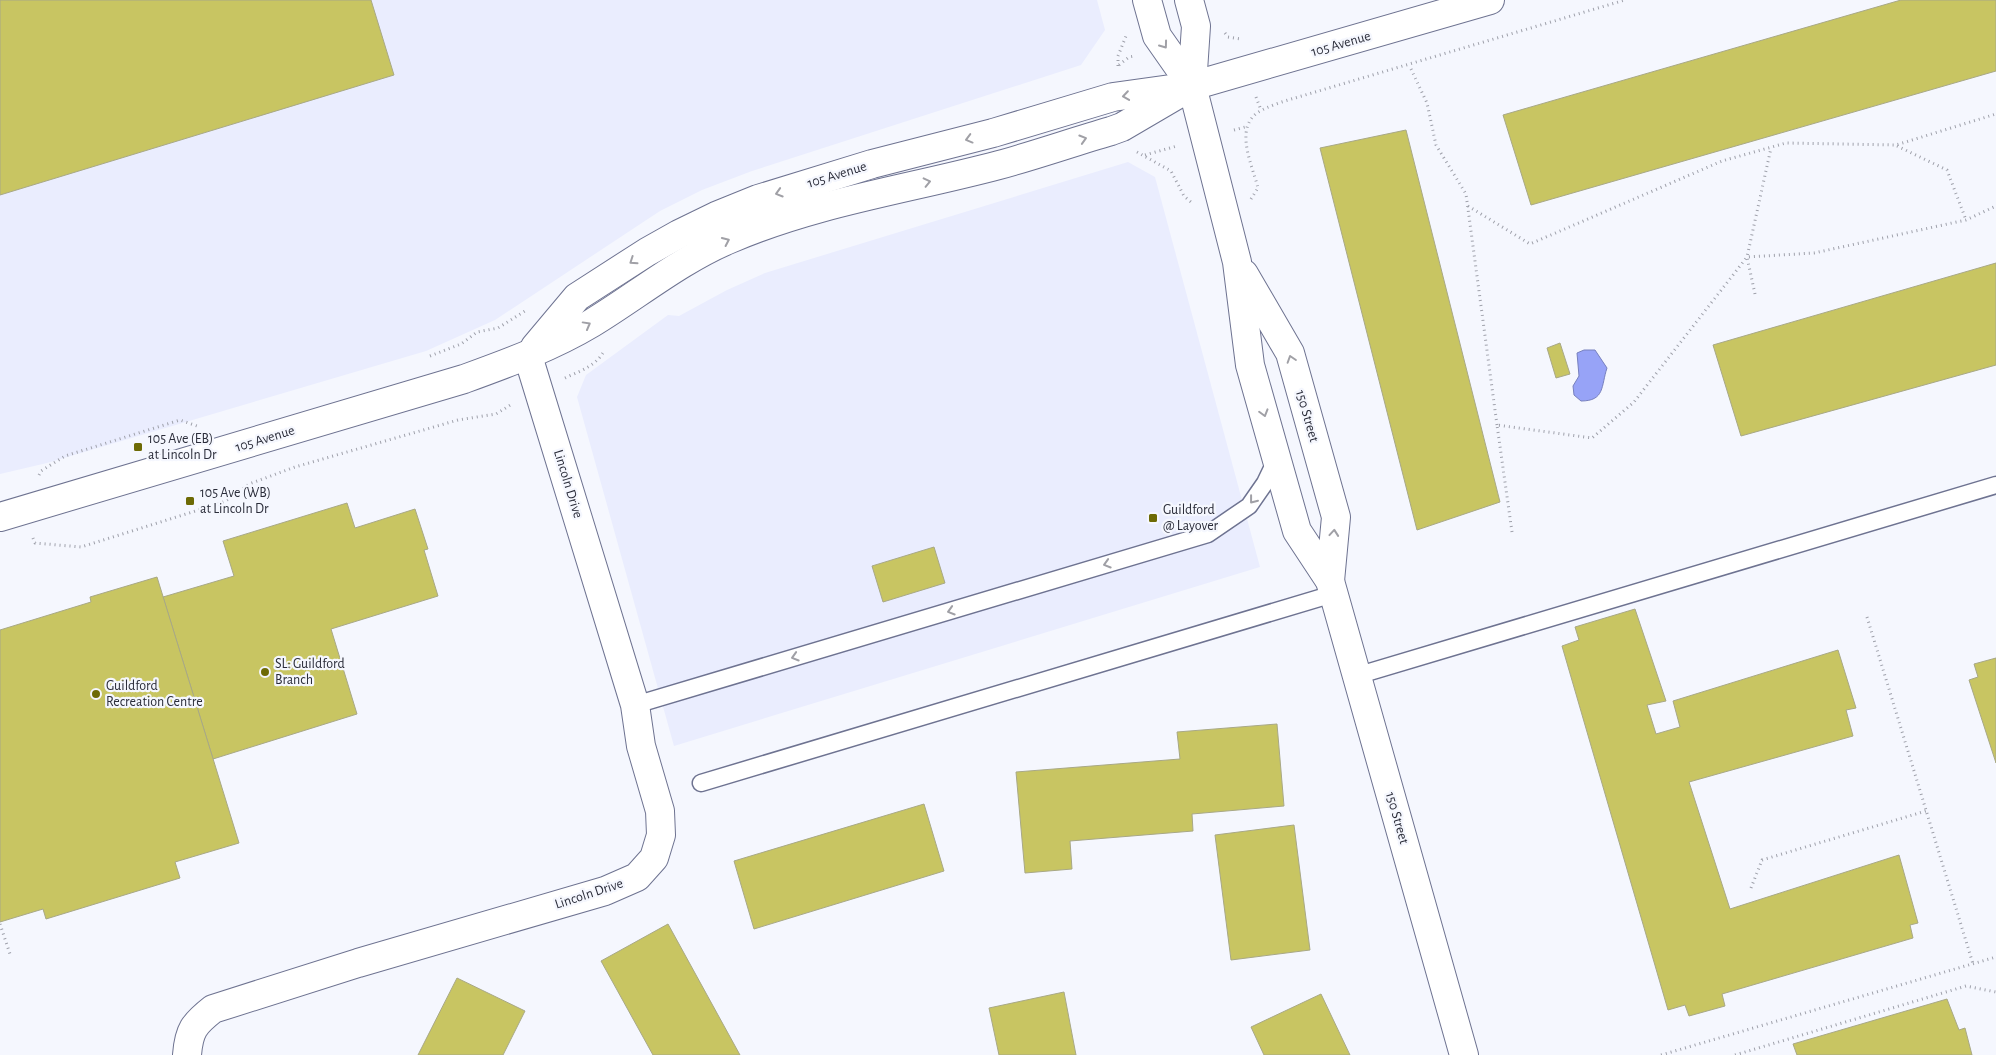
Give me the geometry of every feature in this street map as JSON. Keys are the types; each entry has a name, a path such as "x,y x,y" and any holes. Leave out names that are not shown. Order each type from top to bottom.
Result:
{"street":[{"name":"150 Street","path":"1147,0 1157,36 1192,86"},
{"name":"150 Street","path":"1189,0 1196,26 1192,86 1238,262 1250,365 1297,531 1332,588 1464,1055"},
{"name":"105 Avenue","path":"0,517 452,383 528,356 577,297 647,252 716,216 758,199 872,164 992,133 1113,98 1192,86 1490,0"},
{"name":"150 Street","path":"1238,262 1290,353 1336,517 1332,588"},
{"name":"Lincoln Drive","path":"187,1055 190,1032 197,1021 213,1009 358,963 605,891 637,877 654,858 661,835 660,810 641,746 635,705 528,356"}],"lane":[{"path":"635,705 1208,534 1249,506 1266,483 1277,458"},
{"path":"1356,676 1996,485"},
{"path":"701,783 1332,588"}],"path":[{"path":"1245,127 1251,118 1261,110 1295,98 1625,0"},
{"path":"1411,69 1427,104 1436,144 1466,194 1512,532"},
{"path":"1468,206 1530,244 1722,161 1786,143 1896,145 1996,114"},
{"path":"1896,145 1947,170 1966,220"},
{"path":"1144,155 1172,147"},
{"path":"1755,294 1748,257 1771,148"},
{"path":"1497,425 1592,438 1634,402 1748,257 1814,253 1966,220 1996,206"},
{"path":"424,358 461,344 477,332 498,328"},
{"path":"567,377 574,374"},
{"path":"81,547 221,503 233,497 249,484 295,467 458,420 496,414 503,408"},
{"path":"41,471 64,456 180,420 200,426"},
{"path":"1867,617 1973,964"},
{"path":"1751,888 1762,860 1926,811"},
{"path":"0,924 10,954"},
{"path":"1661,1055 1996,957"},
{"path":"1735,1055 1966,986 1996,992"}],"shaded area":[{"path":"0,0 1097,0 1105,30 1081,65 752,171 702,190 660,211 495,320 426,351 47,463 0,474"},
{"path":"1128,162 1155,177 1260,567 674,746 577,397 586,375 668,315 679,316 727,290 765,273"}],"water":[{"path":"1584,350 1595,350 1607,368 1601,391 1598,395 1589,400 1581,401 1574,395 1573,386 1579,376 1577,353"}],"building":[{"path":"0,0 371,0 394,75 0,195"},
{"path":"1901,0 1996,0 1996,71 1531,205 1503,115"},
{"path":"1406,130 1500,502 1417,530 1320,148"},
{"path":"1996,263 1996,365 1741,436 1713,345"},
{"path":"1560,343 1570,374 1556,378 1547,348"},
{"name":"SL: Guildford Branch","path":"347,503 355,528 415,509 428,549 424,550 438,596 331,629 357,714 213,759 163,597 234,576 223,541"},
{"path":"934,547 945,583 883,602 872,566"},
{"name":"Guildford Recreation Centre","path":"157,577 239,843 175,862 180,878 46,919 43,909 0,922 0,630 91,602 90,597"},
{"path":"1635,609 1666,701 1647,705 1656,734 1680,727 1673,701 1838,650 1856,708 1846,710 1853,736 1689,782 1730,909 1899,855 1918,923 1910,925 1913,938 1722,994 1725,1006 1689,1016 1685,1005 1668,1010 1562,646 1579,640 1575,627"},
{"path":"1996,658 1996,763 1969,680 1978,677 1974,664"},
{"path":"1277,724 1284,806 1192,814 1193,831 1070,841 1072,869 1025,873 1016,772 1180,759 1177,732"},
{"path":"924,804 944,871 754,929 734,861"},
{"path":"1294,825 1310,950 1231,960 1215,835"},
{"path":"668,924 740,1055 653,1055 601,961"},
{"path":"457,978 525,1011 503,1055 418,1055"},
{"path":"1064,992 1076,1055 999,1055 989,1008"},
{"path":"1321,994 1350,1055 1264,1055 1251,1027"},
{"path":"1947,999 1959,1030 1965,1028 1972,1055 1797,1055 1793,1044"}],"place":[{"name":"105 Ave (EB) at Lincoln Dr","path":"138,447"},
{"name":"105 Ave (WB) at Lincoln Dr","path":"190,501"},
{"name":"Guildford @ Layover","path":"1153,518"},
{"name":"SL: Guildford Branch","path":"265,672"},
{"name":"Guildford Recreation Centre","path":"96,694"}]}
